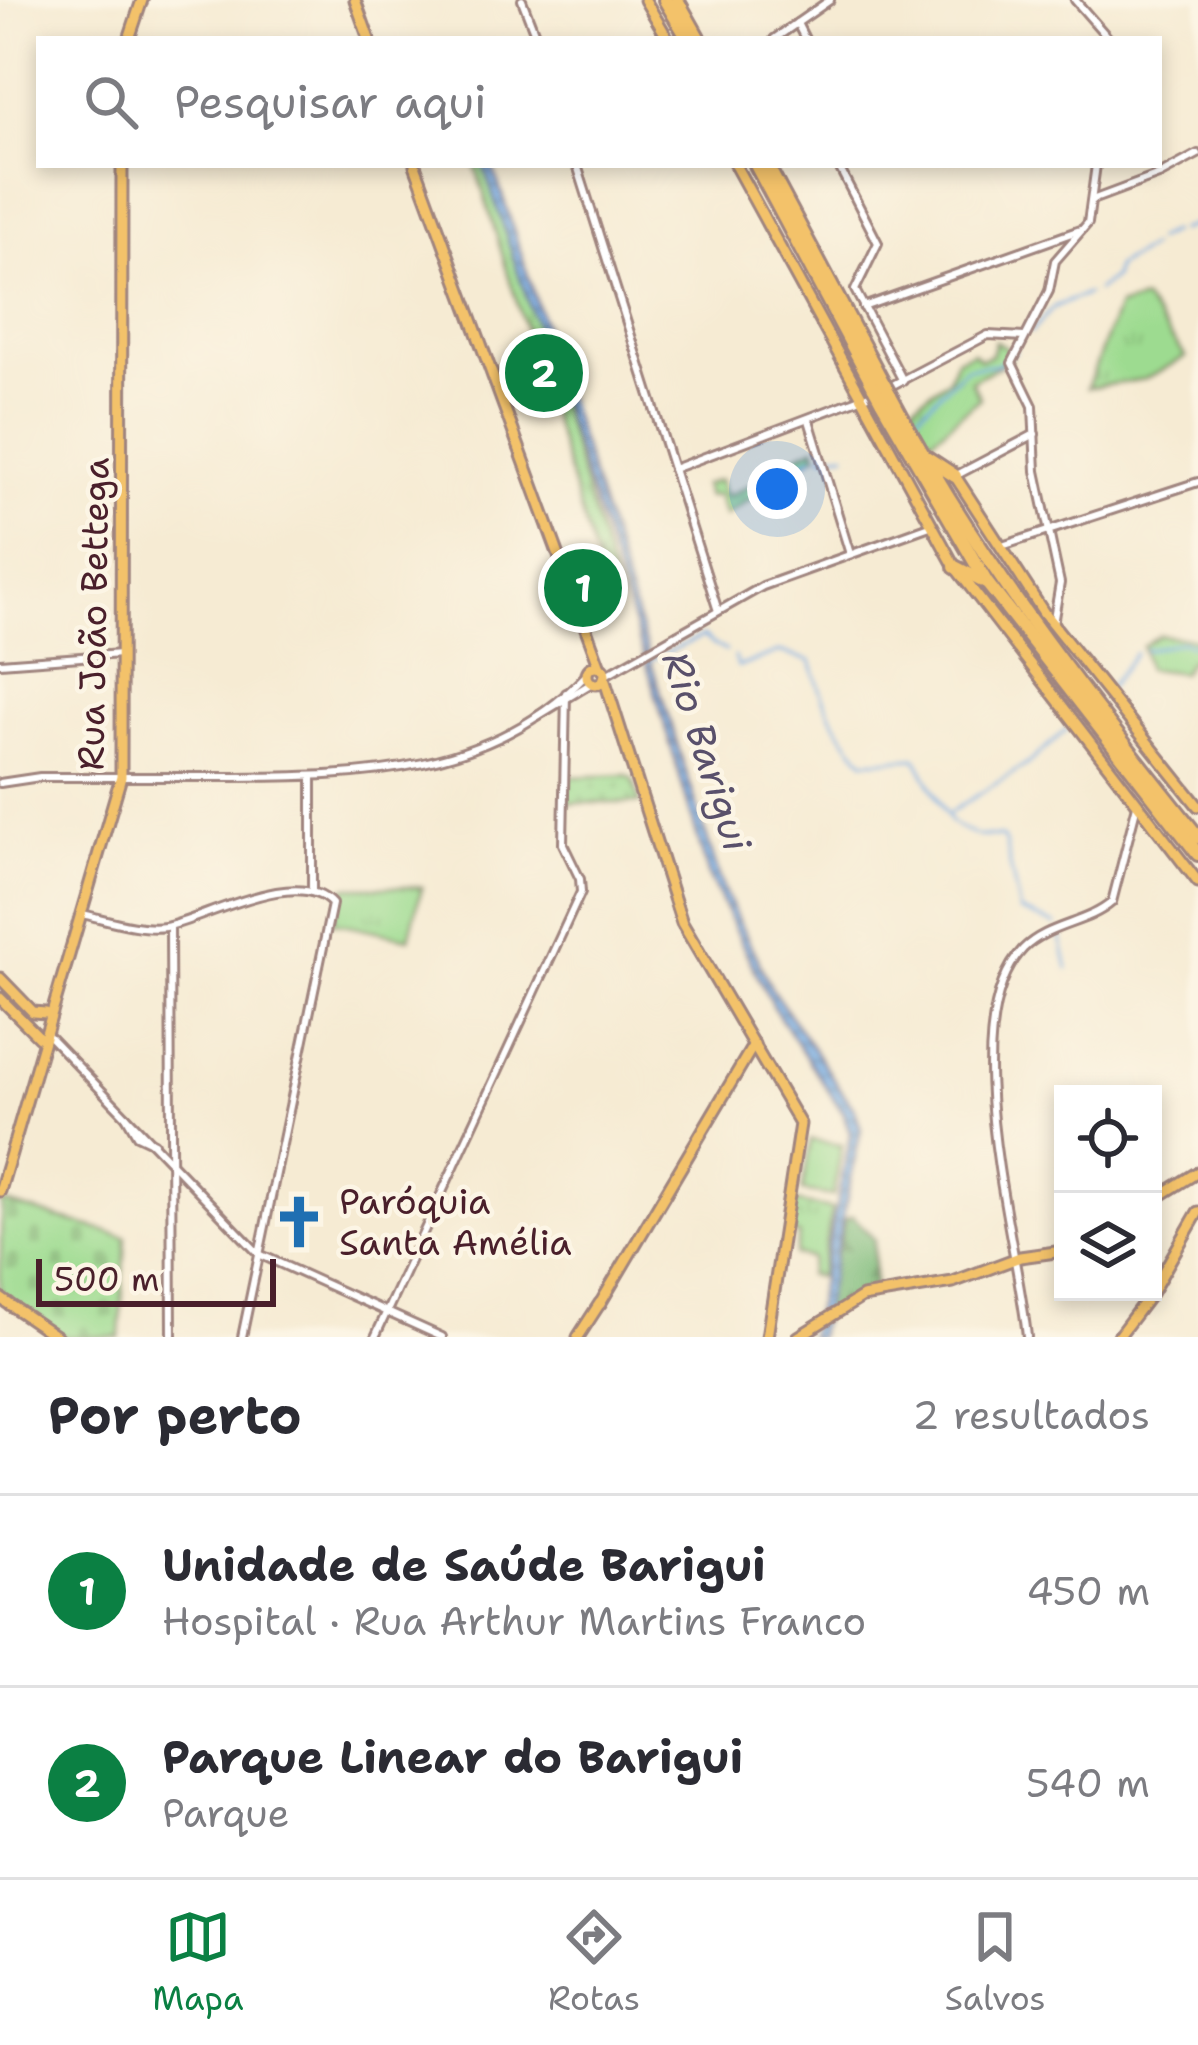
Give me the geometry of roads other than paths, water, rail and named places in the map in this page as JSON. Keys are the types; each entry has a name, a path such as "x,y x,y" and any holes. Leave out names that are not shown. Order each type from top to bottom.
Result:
{"highway":[{"path":"665,0 686,36"},
{"path":"677,0 697,36"},
{"path":"758,168 987,584 1198,854"},
{"path":"769,168 882,391 1014,603 1198,837"},
{"path":"919,450 956,476"},
{"path":"955,567 987,584"}],"main road":[{"path":"127,36 140,0"},
{"path":"355,0 368,36"},
{"path":"645,0 666,36"},
{"name":"Rua João Bettega","path":"0,1191 5,1160 118,777 119,168"},
{"path":"416,168 589,640 597,675 610,698 680,917 796,1115 801,1136 767,1337"},
{"path":"738,168 955,567 1198,882"},
{"path":"956,476 998,548 1053,624 1198,806"},
{"path":"1,983 36,1013 46,1013"},
{"name":"Rua João Bettega","path":"40,1043 58,983"},
{"path":"0,998 40,1043"},
{"path":"578,1337 687,1166 754,1044"},
{"path":"1162,1194 1198,1172"},
{"path":"1162,1274 1198,1213"},
{"path":"801,1335 862,1298 955,1281 1015,1258 1054,1252"},
{"path":"0,1298 57,1337"},
{"path":"1118,1337 1145,1301"}],"street":[{"path":"522,0 536,36"},
{"path":"778,36 830,0"},
{"path":"1075,0 1105,36"},
{"path":"797,23 804,36"},
{"path":"1092,200 1159,176 1198,154"},
{"path":"578,168 718,611"},
{"path":"840,168 878,243 854,290 903,381"},
{"path":"1053,624 1060,583 1036,471 1032,398 1012,366 1049,291 1054,261 1086,225 1096,168"},
{"path":"863,307 1058,241 1086,225"},
{"path":"673,469 861,400 991,334 1024,337"},
{"path":"809,420 850,554"},
{"path":"956,476 1035,434"},
{"path":"998,548 1198,482"},
{"path":"532,718 597,675 635,659 718,611 831,560 930,526"},
{"path":"0,663 118,656"},
{"path":"0,783 413,769 480,748 563,703 597,675"},
{"path":"375,1337 578,899 581,884 562,844 566,693"},
{"path":"312,776 312,892"},
{"path":"1027,1337 998,1177 989,1062 1002,983 1031,942 1112,902 1137,805"},
{"path":"78,918 170,926 271,894 312,892 332,904 242,1337"},
{"path":"170,926 172,1337"},
{"path":"40,1043 158,1144 259,1254 442,1337"}],"water":[{"path":"484,168 493,168 503,197 724,891 772,989 855,1110 861,1129 818,1337 809,1337 851,1135 843,1113 773,1007 709,877 650,675"}],"waterway":[{"path":"1179,231 1193,225"},
{"path":"1155,240 1171,232"},
{"path":"1097,291 1113,278 1116,267 1150,247"},
{"path":"1031,332 1054,307 1087,294"},
{"path":"913,419 966,368 998,364 1015,351"},
{"path":"822,455 846,453"},
{"path":"766,487 813,456"},
{"name":"Rio Barigui","path":"650,660 703,636 710,642"},
{"path":"1145,650 1181,642 1198,646"},
{"name":"Rio Barigui","path":"712,644 726,651"},
{"path":"734,657 738,667 779,652 811,661 831,715 865,761 916,758 951,823 974,835"},
{"path":"1108,688 1135,653"},
{"path":"949,813 1029,763 1067,729"},
{"path":"978,836 1002,837 1005,842 1020,911 1056,925"},
{"path":"1060,933 1068,969"}],"place":[{"name":"Parque Linear do Barigui","path":"544,373"},
{"name":"Unidade de Saúde Barigui","path":"583,588"},
{"name":"Paróquia Santa Amélia","path":"299,1222"}]}
